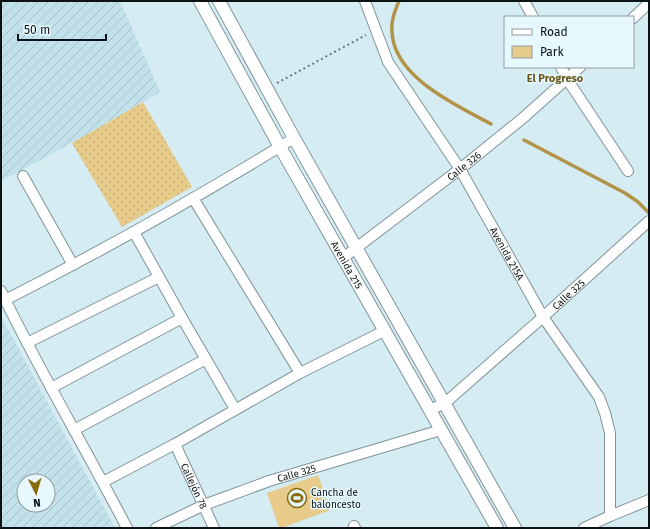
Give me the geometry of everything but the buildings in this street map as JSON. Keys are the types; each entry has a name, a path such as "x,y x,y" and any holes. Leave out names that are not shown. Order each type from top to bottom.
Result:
{"street":[{"name":"Avenida 215","path":"200,1 280,147 496,528"},
{"name":"Avenida 215","path":"219,1 294,138 515,528"},
{"name":"Avenida 215A","path":"365,1 388,62 460,169 543,317 598,397 605,413 610,433 610,516"},
{"path":"524,1 532,16"},
{"path":"634,17 649,3"},
{"path":"562,68 567,79 628,171"},
{"name":"Calle 326","path":"343,258 460,169 523,118 579,68"},
{"path":"127,528 27,343 3,295 73,265 134,232 294,138"},
{"path":"23,176 73,265"},
{"path":"193,198 300,373"},
{"name":"Calle 325","path":"430,410 445,404 648,222"},
{"path":"134,232 235,409"},
{"path":"27,343 160,277"},
{"path":"51,388 182,318"},
{"path":"103,482 175,444 300,373 384,330"},
{"path":"74,430 206,359"},
{"name":"Calle 325","path":"156,528 204,505 269,481 441,430"},
{"name":"Callejón 78","path":"175,444 214,528"},
{"path":"584,528 649,501"}],"path":[{"path":"267,88 376,30"}],"shaded area":[{"path":"1,1 120,1 160,92 72,143 1,181"},
{"path":"1,316 115,528 1,528"}],"green space":[{"path":"143,102 192,187 122,227 72,143"},
{"name":"Cancha de baloncesto","path":"318,475 330,510 279,528 267,493"}],"waterway":[{"path":"399,1 393,19 392,31 395,47 403,62 415,76 429,88 461,108 491,124"},
{"path":"524,140 625,193 638,202 649,213"}],"place":[{"name":"Cancha de baloncesto","path":"297,498"}],"district":[{"name":"El Progreso","path":"555,78"}]}
